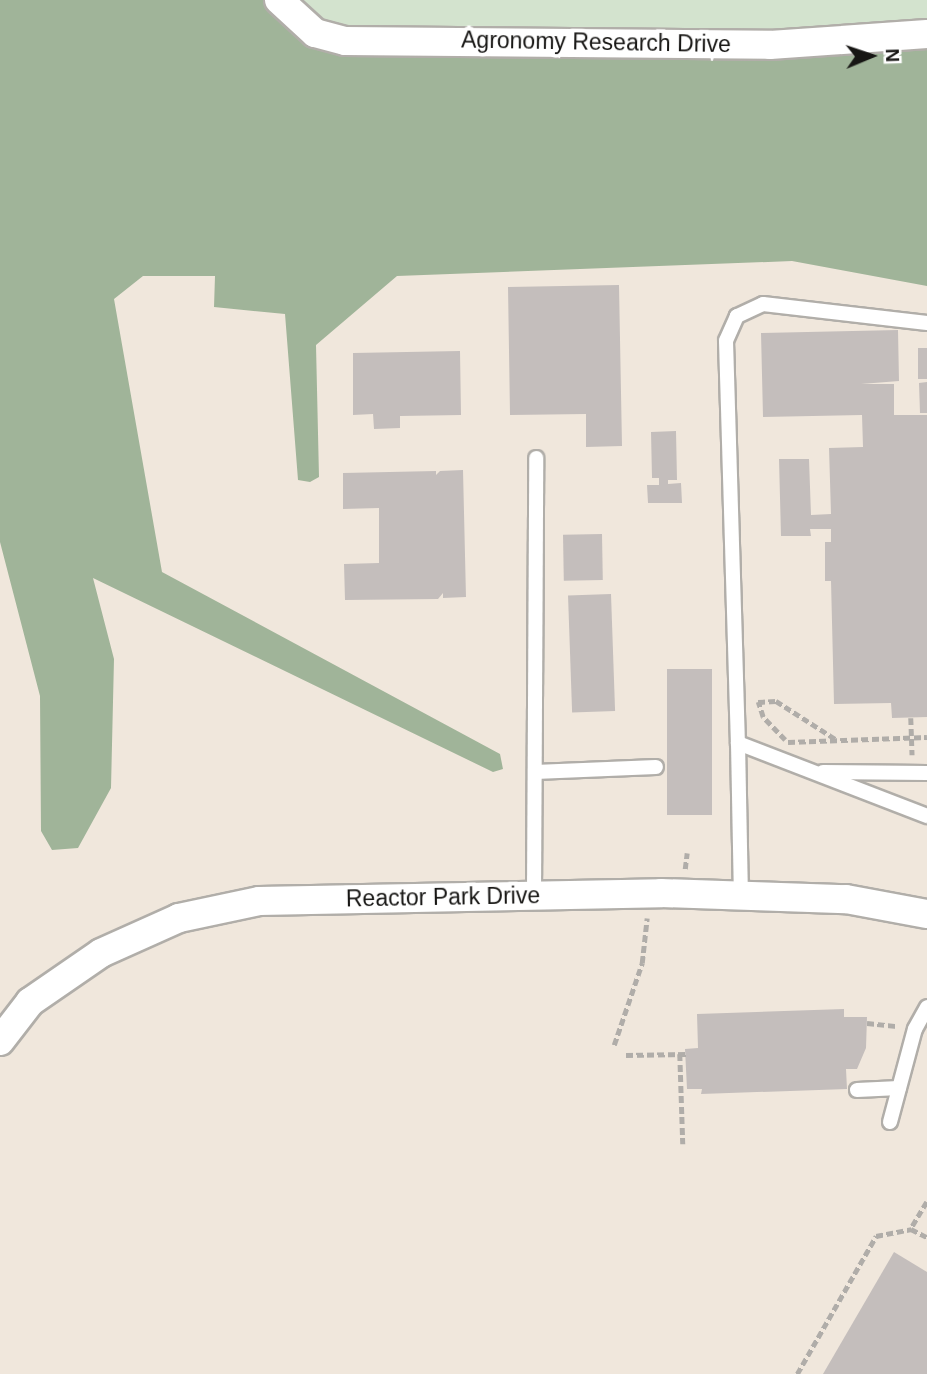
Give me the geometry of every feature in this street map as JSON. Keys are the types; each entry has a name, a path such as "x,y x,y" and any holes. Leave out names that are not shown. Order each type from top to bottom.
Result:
{"street":[{"name":"Agronomy Research Drive","path":"279,0 315,33 345,41 770,45 927,34"},
{"name":"Reactor Park Drive","path":"0,1041 30,1002 101,954 179,918 260,901 661,893 846,899 927,914"}],"lane":[{"path":"741,895 726,341 737,316 763,304 927,323"},
{"path":"534,894 536,458"},
{"path":"738,743 927,816"},
{"path":"535,772 656,767"},
{"path":"811,771 920,773"},
{"path":"890,1122 915,1029 927,1007"},
{"path":"857,1090 900,1088"}],"path":[{"path":"787,742 763,717 758,702 776,701 838,740"},
{"path":"911,718 912,738 920,773"},
{"path":"738,743 927,737"},
{"path":"614,1045 642,963 647,909 661,893"},
{"path":"867,1023 915,1029"},
{"path":"626,1055 683,1054 683,1144"},
{"path":"911,1229 927,1202"},
{"path":"797,1374 876,1236 911,1229 927,1237"}],"shaded area":[{"path":"0,0 927,0 927,1374 0,1374"}],"green space":[{"path":"0,0 927,0 927,98"},
{"path":"0,0 263,0 281,22 312,46 927,44 927,286 792,261 397,276 316,345 319,477 310,482 298,480 285,314 214,307 215,276 143,276 114,299 162,572 500,754 503,769 493,772 93,578 114,659 111,788 78,848 52,850 41,831 40,696 0,542"}],"building":[{"path":"619,285 622,446 586,447 586,414 510,415 508,287"},
{"path":"898,330 899,381 861,384 894,384 894,415 927,415 927,717 892,718 891,703 834,704 831,581 825,581 825,542 831,542 831,529 810,529 811,536 781,536 779,459 809,459 811,515 831,514 829,448 863,447 862,415 763,417 761,333"},
{"path":"918,348 927,348 927,379 918,379"},
{"path":"460,351 461,415 400,416 400,428 374,429 373,414 353,415 353,353"},
{"path":"927,382 927,413 920,413 919,383"},
{"path":"676,431 677,480 668,480 668,484 681,483 682,503 648,503 647,485 659,485 659,478 652,478 651,432"},
{"path":"463,470 466,597 443,598 443,593 438,599 345,600 344,564 379,563 379,508 343,509 343,473 436,471 436,475 440,471"},
{"path":"602,534 603,580 564,581 563,535"},
{"path":"611,594 615,711 572,712 568,596"},
{"path":"667,669 712,669 712,815 667,815"},
{"path":"844,1009 844,1017 867,1017 866,1048 857,1069 846,1069 847,1089 701,1094 702,1089 687,1089 685,1049 698,1048 697,1014"},
{"path":"894,1252 927,1272 927,1374 823,1374"}]}
